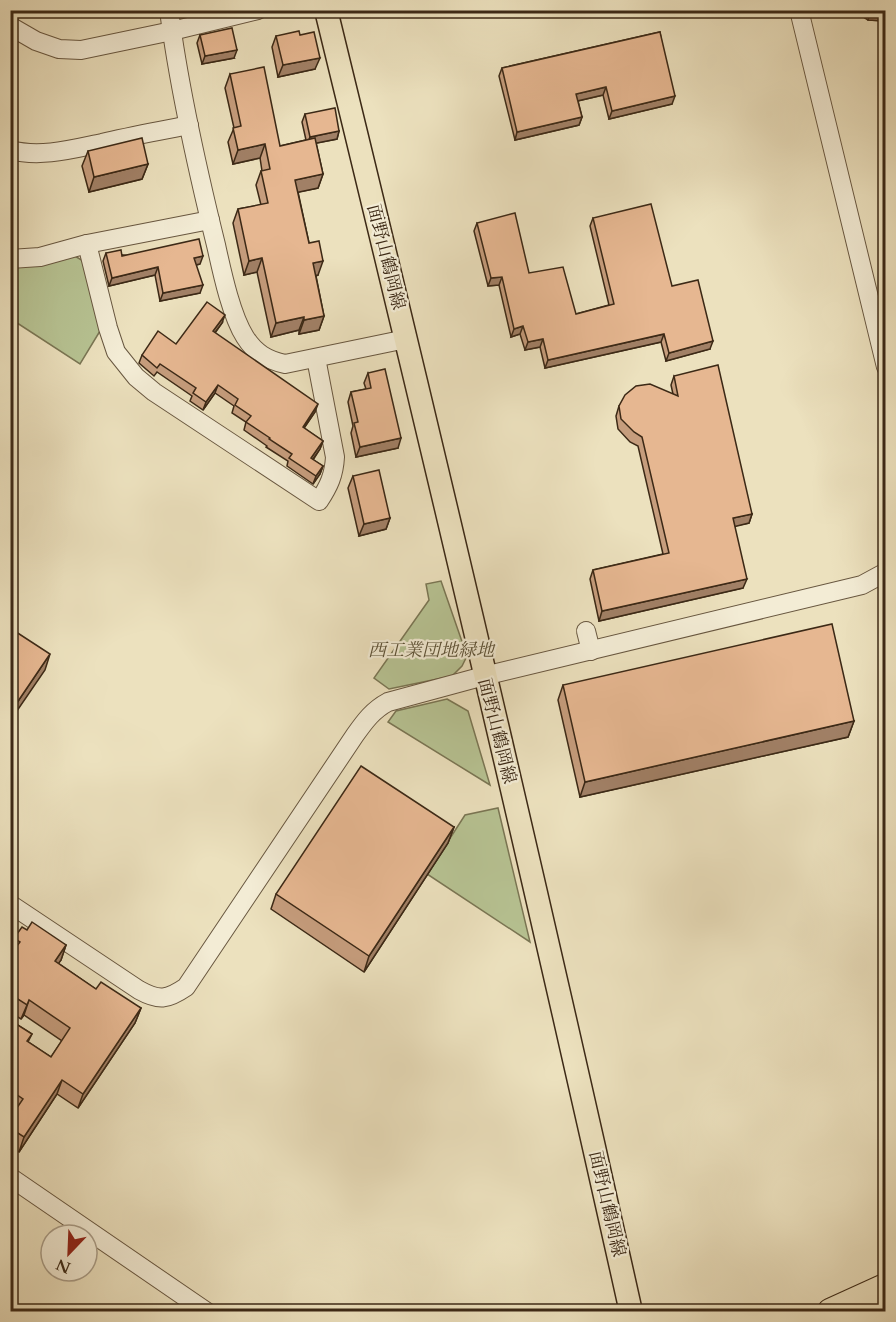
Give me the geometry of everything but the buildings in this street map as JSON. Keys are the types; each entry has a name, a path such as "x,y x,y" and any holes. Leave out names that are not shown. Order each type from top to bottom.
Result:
{"highway":[{"path":"831,1311 885,1287"}],"main road":[{"name":"面野山鶴岡線","path":"326,10 545,926 631,1311"}],"street":[{"path":"19,10 10,24 36,41 58,49 81,50 172,32 258,10"},
{"path":"169,10 189,125 210,220 227,292 243,335 254,350 269,361 285,364 406,339"},
{"path":"799,10 885,367"},
{"path":"10,150 42,153 72,150 189,125"},
{"path":"10,259 40,257 87,244 210,220"},
{"path":"87,244 116,352 136,377 154,392 319,501 334,473 335,457 316,358"},
{"path":"10,904 149,996 160,999 172,996 186,987 371,713 388,702 484,676 862,585 885,572"},
{"path":"586,631 591,651"},
{"path":"10,1177 207,1311"}],"green space":[{"path":"73,255 85,262 100,331 80,364 11,319 11,266"},
{"name":"西工業団地緑地","path":"441,581 467,656 462,666 452,676 389,689 374,678 429,600 426,584"},
{"path":"447,699 468,711 490,785 388,722 396,711"},
{"path":"498,808 530,942 427,874 465,815"}]}
